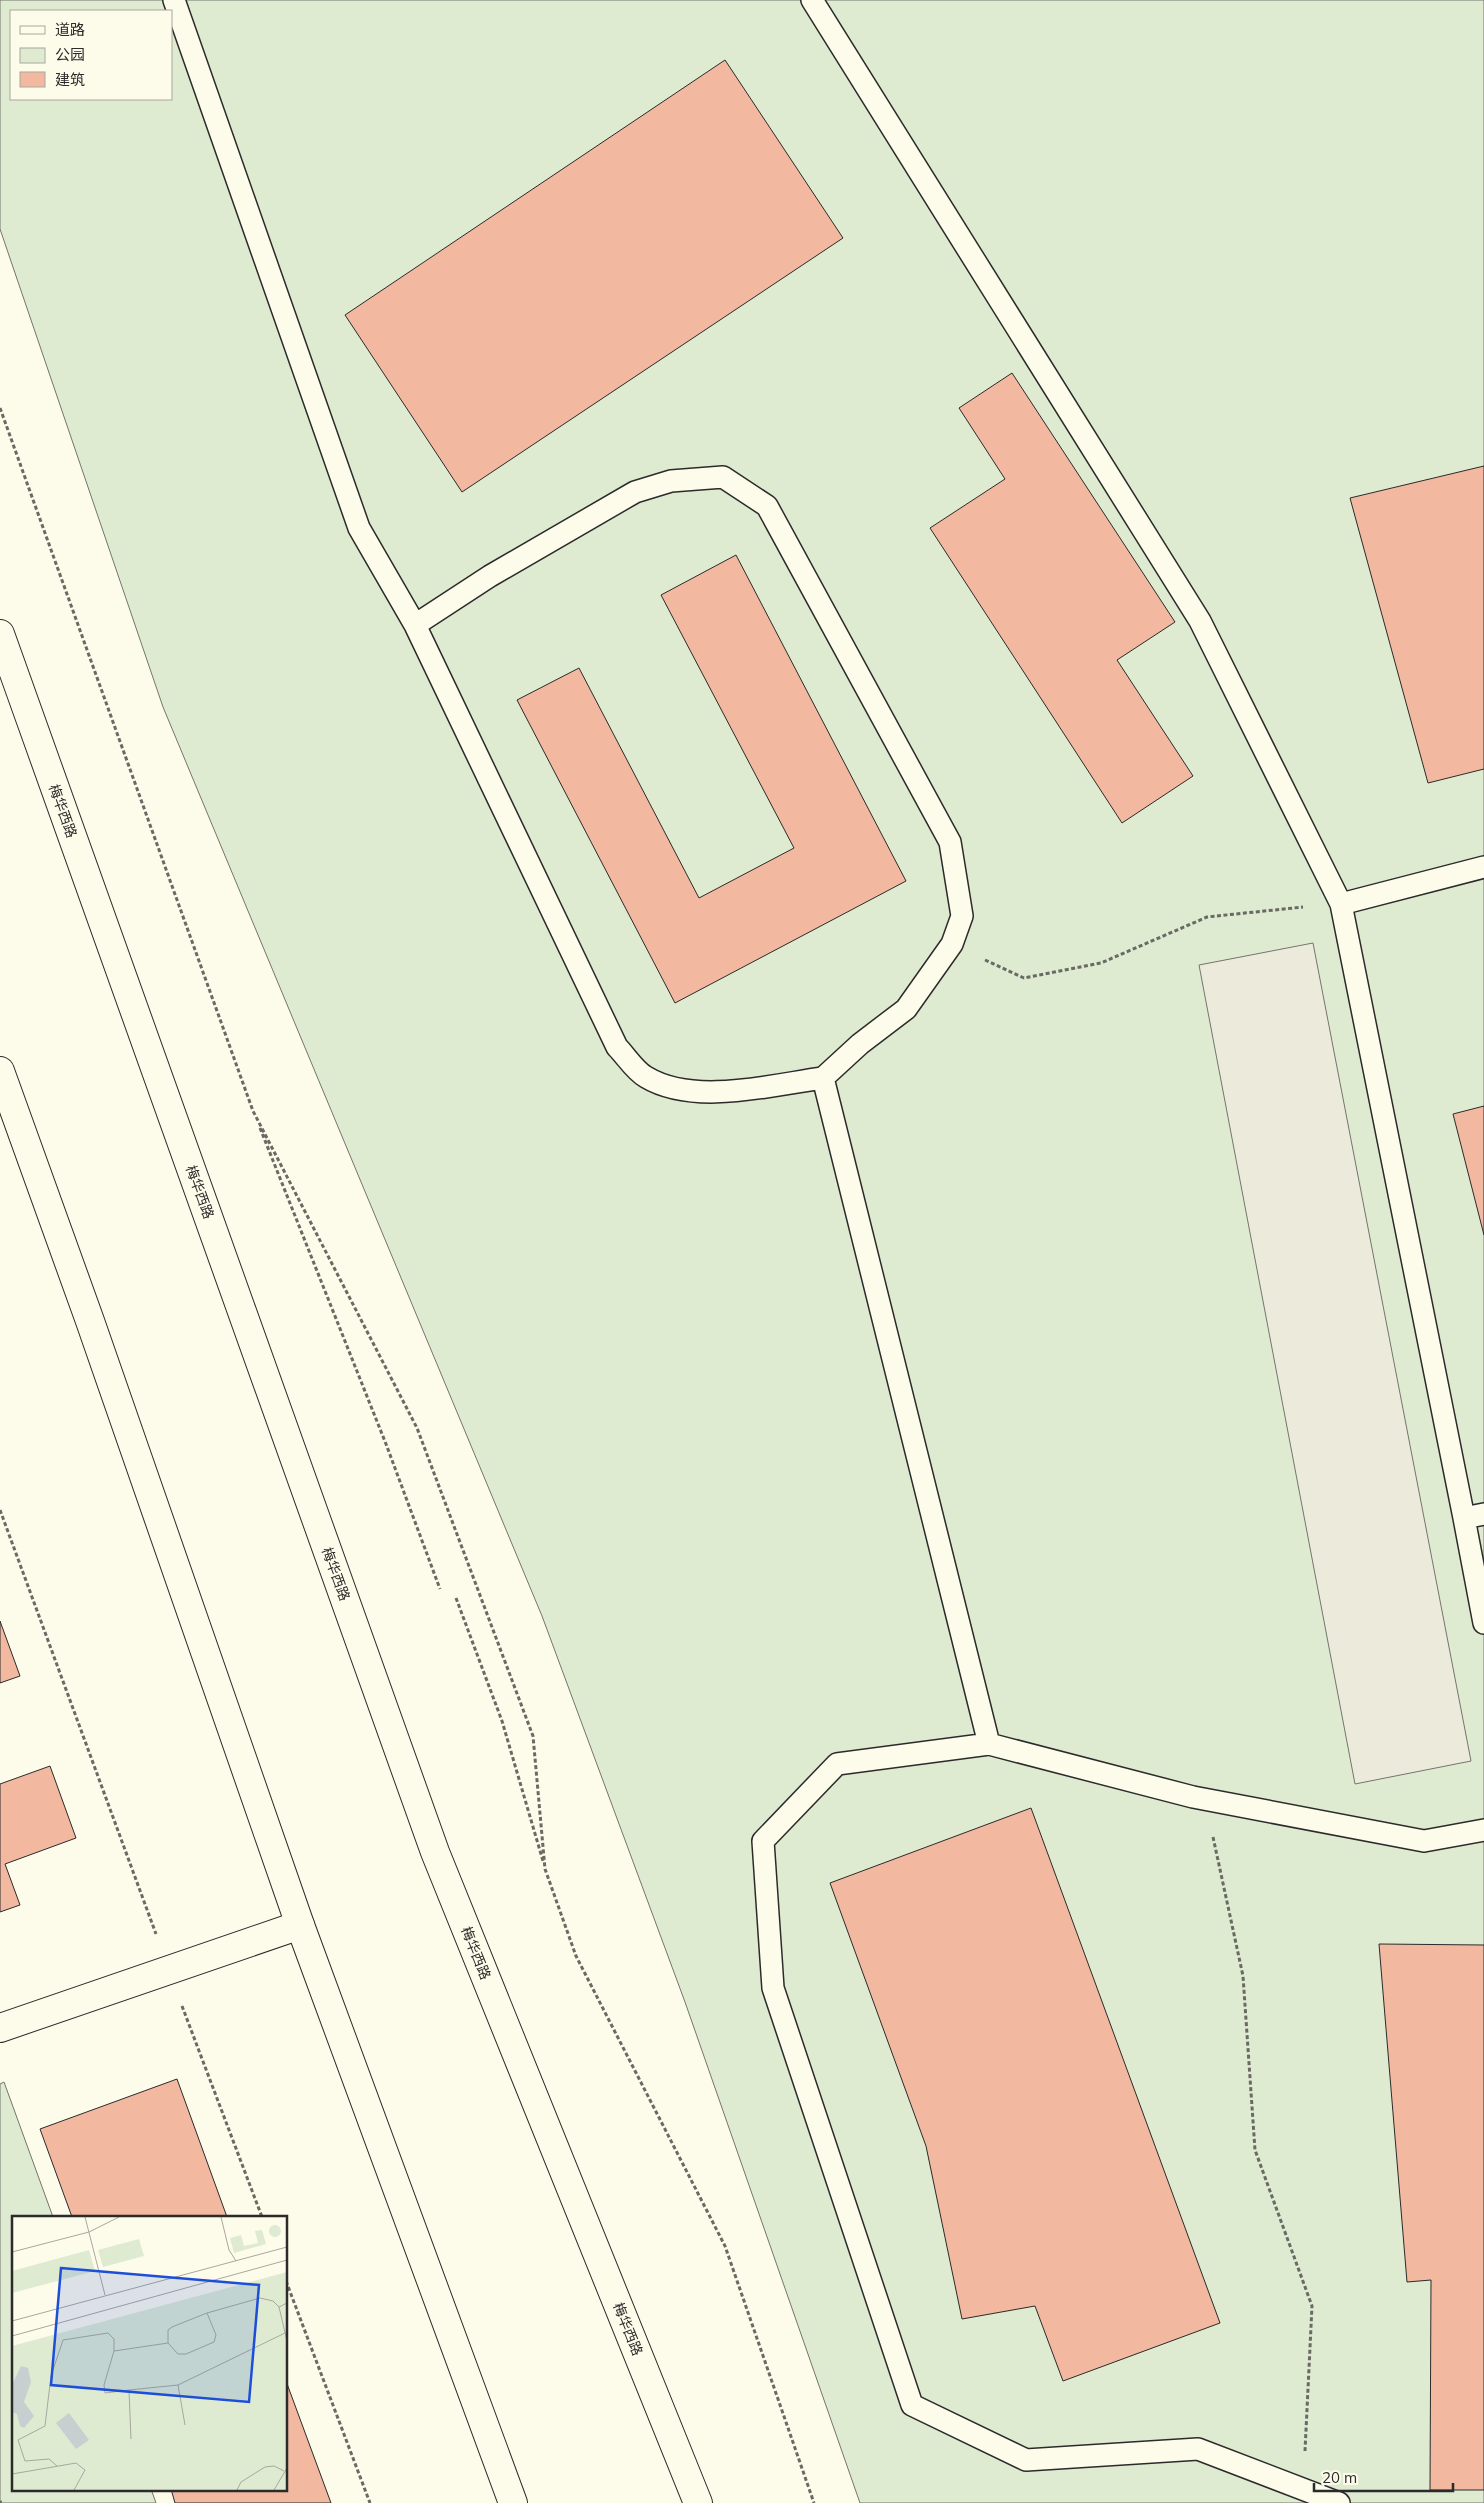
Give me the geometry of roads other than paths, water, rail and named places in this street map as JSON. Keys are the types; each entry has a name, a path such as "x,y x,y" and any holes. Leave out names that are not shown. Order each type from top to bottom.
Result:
{"main road":[{"name":"梅华西路","path":"0,634 436,1852 698,2503"},
{"path":"0,1071 93,1330 300,1925 513,2503"},
{"path":"0,2028 300,1925"}],"lane":[{"path":"174,0 359,528 415,625 613,1038 623,1053 645,1077 670,1088 715,1092 823,1078 860,1044 906,1009 952,944 962,916 950,842 767,506 722,477 671,481 635,492 490,576 415,625"},
{"path":"812,0 1200,621 1341,904 1474,1516 1484,1623"},
{"path":"1341,904 1484,867"},
{"path":"823,1078 989,1744"},
{"path":"1339,2503 1198,2448 1026,2460 912,2405 773,1988 763,1841 837,1764 989,1744 1205,1799 1424,1841 1484,1830"}]}
